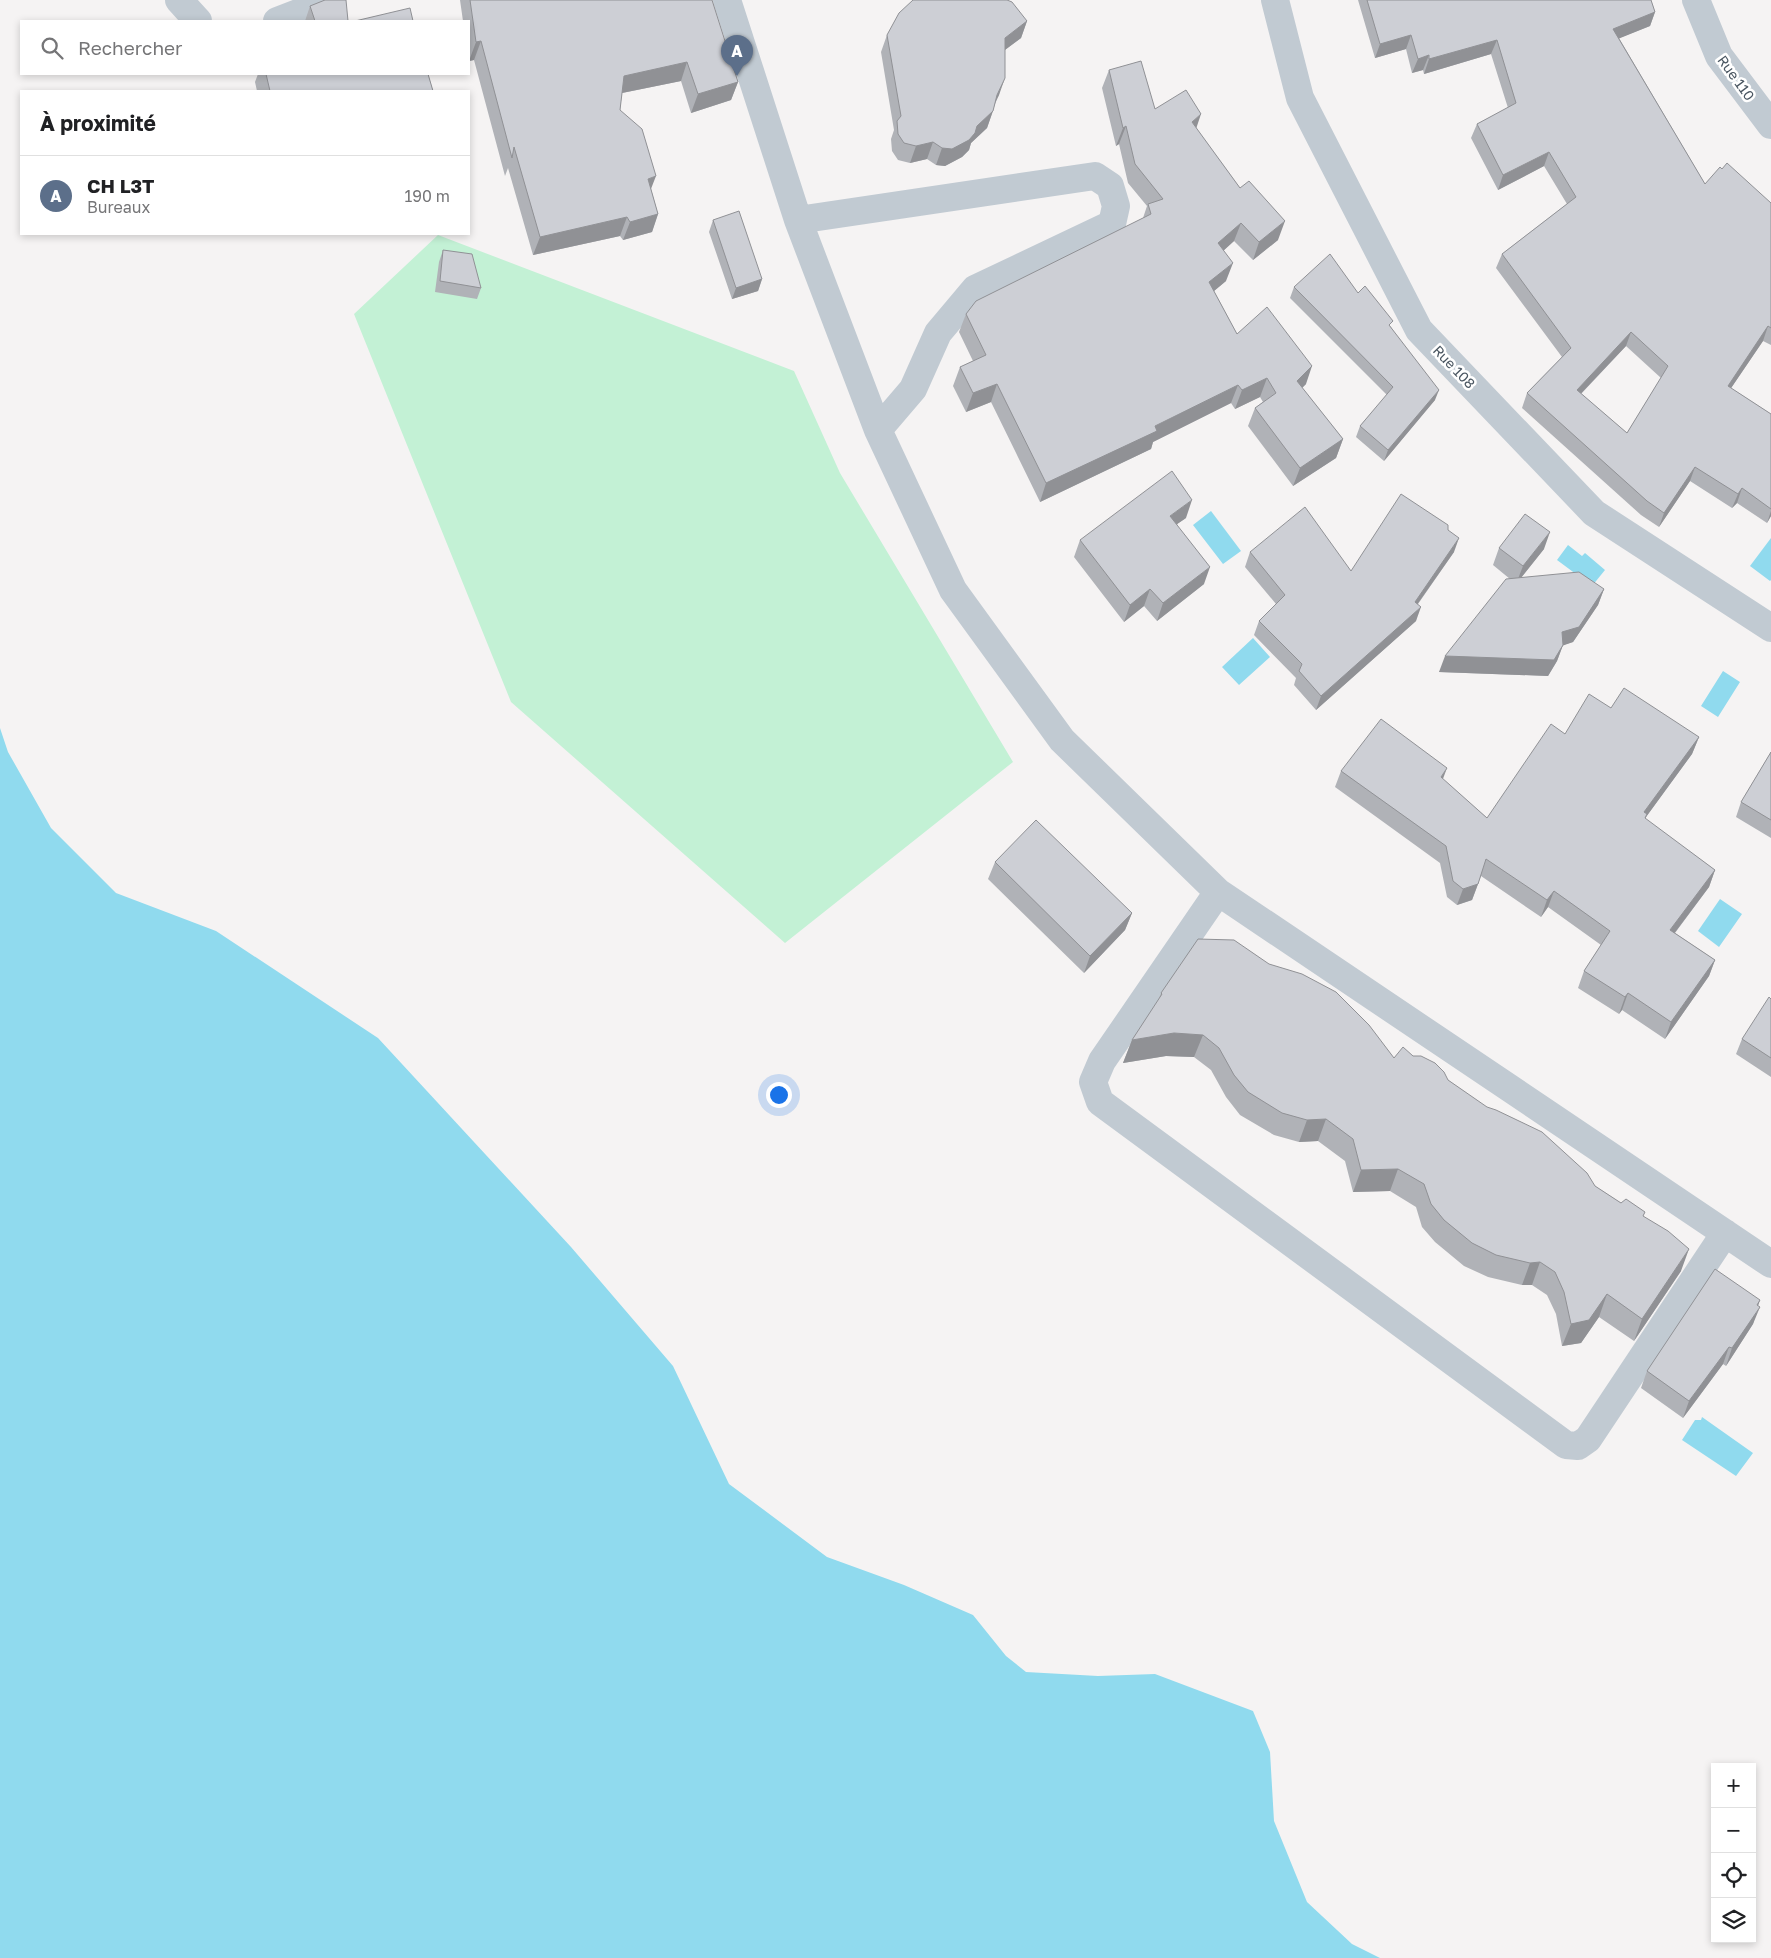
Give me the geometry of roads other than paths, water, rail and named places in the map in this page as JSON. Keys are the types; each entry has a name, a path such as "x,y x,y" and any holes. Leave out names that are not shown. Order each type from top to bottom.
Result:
{"street":[{"path":"179,0 197,20"},
{"path":"280,20 332,0"},
{"path":"728,0 798,220 878,430 953,590 1062,740 1218,892 1771,1264"},
{"name":"Rue 108","path":"1274,0 1300,98 1419,330 1594,513 1771,628"},
{"name":"Rue 110","path":"1696,0 1719,56 1771,125"},
{"path":"798,220 1095,176 1110,186 1116,206 1112,224 975,290 938,333 913,389 878,430"},
{"path":"1218,892 1102,1062 1093,1082 1100,1102 1566,1445 1578,1446 1588,1439 1725,1233"}],"water":[{"path":"1211,511 1241,551 1223,564 1193,525"},
{"path":"1771,538 1771,580 1770,581 1750,566"},
{"path":"1568,545 1582,556 1585,553 1605,570 1592,586 1557,560"},
{"path":"1253,638 1270,657 1239,685 1222,667"},
{"path":"1723,671 1740,682 1718,717 1701,706"},
{"path":"0,728 8,752 51,828 116,893 216,931 378,1038 571,1247 673,1366 729,1484 827,1557 904,1585 973,1615 1006,1656 1026,1672 1098,1676 1155,1674 1253,1711 1270,1752 1274,1821 1307,1902 1352,1944 1380,1958 0,1958"},
{"path":"1720,899 1742,914 1719,947 1698,931"},
{"path":"1702,1417 1753,1453 1736,1476 1682,1440 1695,1420 1701,1420"}],"place":[{"name":"CH L3T","path":"737,76"}]}
